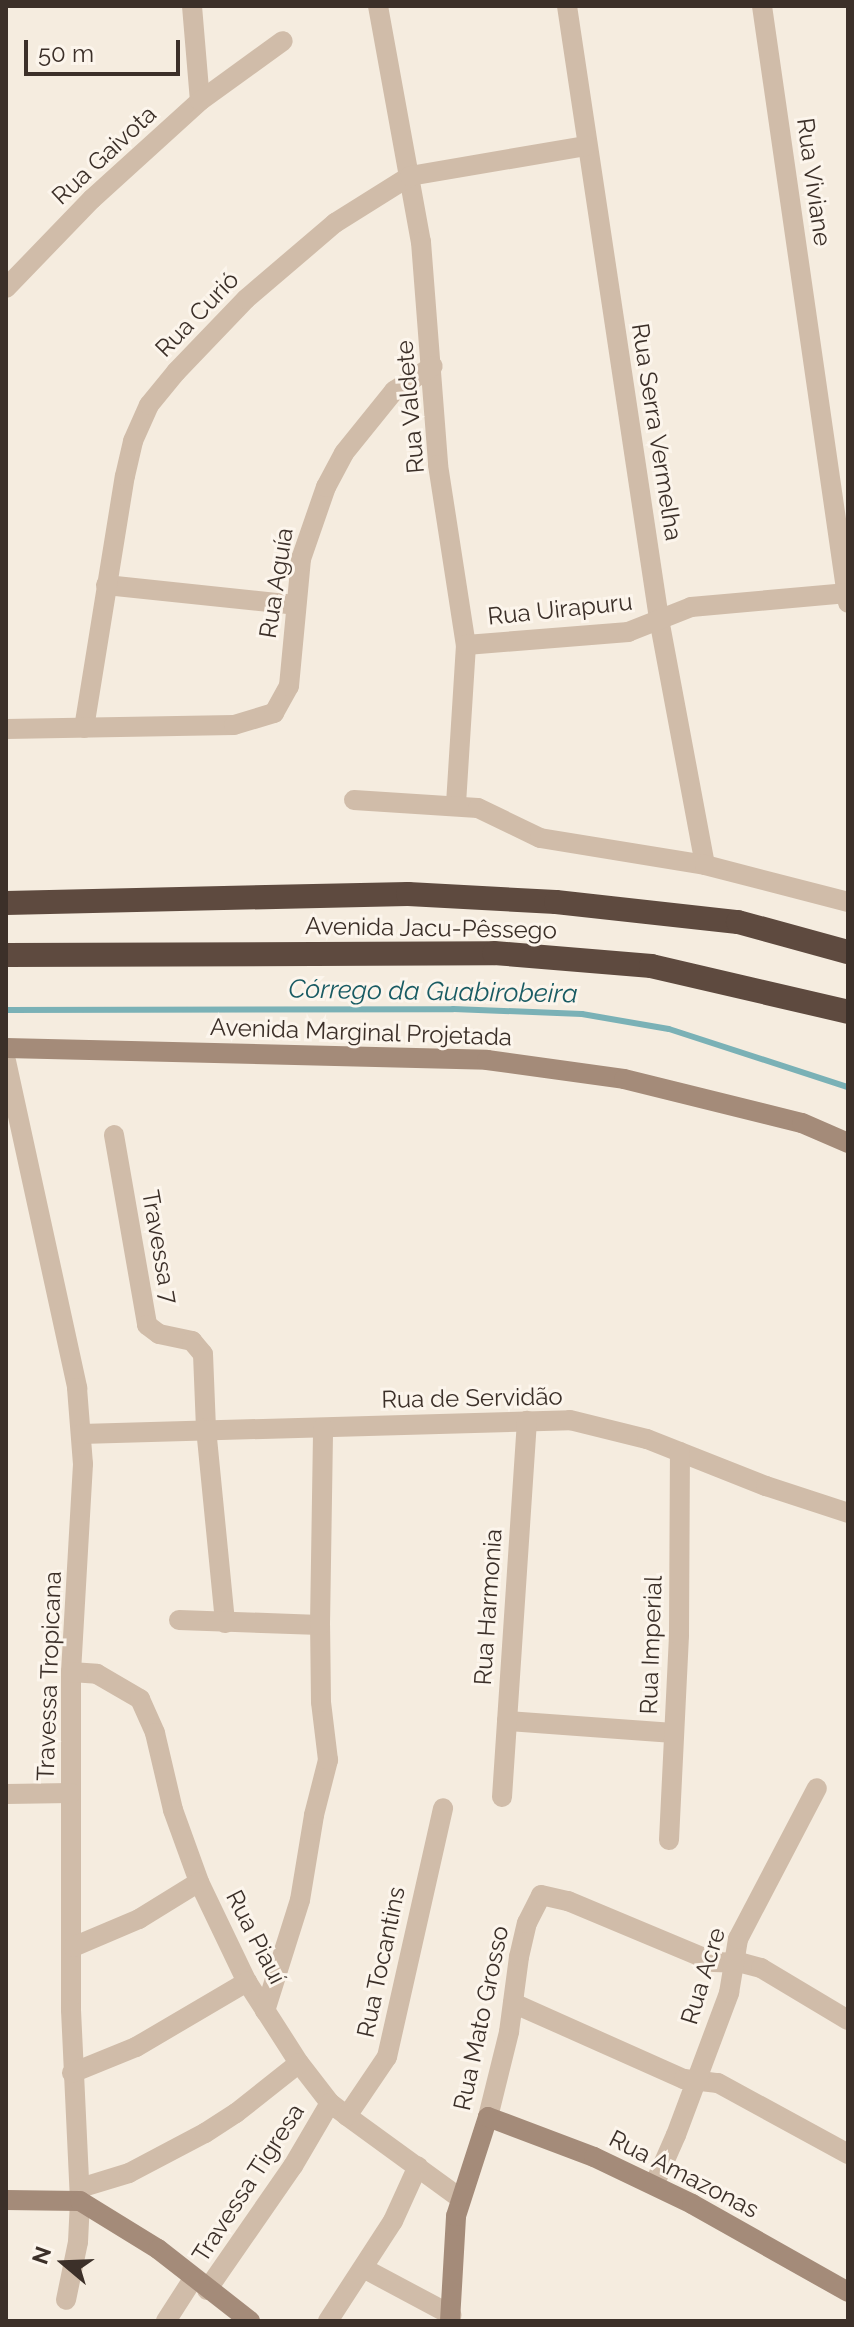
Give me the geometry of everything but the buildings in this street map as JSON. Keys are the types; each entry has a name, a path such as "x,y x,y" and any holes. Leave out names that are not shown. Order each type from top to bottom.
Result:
{"highway":[{"name":"Avenida Jacu-Pêssego","path":"6,903 408,894 556,902 738,922 848,952"},
{"name":"Avenida Jacu-Pêssego","path":"6,955 494,953 651,966 848,1012"}],"street":[{"path":"192,6 200,101"},
{"name":"Rua Valdete","path":"378,6 421,242 433,366 438,465 466,645 456,806"},
{"name":"Rua Serra Vermelha","path":"567,6 659,619 705,865"},
{"name":"Rua Viviane","path":"762,6 847,598"},
{"name":"Rua Gaivota","path":"6,288 92,199 200,101 283,41"},
{"name":"Rua Curió","path":"84,728 127,464 149,405 246,299 335,223 410,176 586,146"},
{"name":"Rua Aguía","path":"84,728 234,725 268,717 280,708 289,686 301,559 312,518 344,453 394,391 433,366"},
{"path":"106,585 295,605"},
{"name":"Rua Uirapuru","path":"466,645 628,632 691,607 847,598"},
{"path":"6,729 84,728"},
{"path":"354,800 478,808 540,838 705,865 848,902"},
{"name":"Avenida Marginal Projetada","path":"6,1048 487,1060 624,1079 802,1123 848,1143"},
{"name":"Travessa Tropicana","path":"6,1061 10,1102 77,1388 81,1434 82,1492 71,1672 72,2073 80,2195 78,2242 66,2300"},
{"name":"Travessa 7","path":"114,1135 147,1325 159,1334 192,1341 203,1354 206,1428"},
{"name":"Rua Harmonia","path":"502,1797 527,1421"},
{"name":"Rua de Servidão","path":"81,1434 206,1428 581,1422 647,1439 848,1513"},
{"path":"206,1428 225,1623"},
{"path":"265,2011 300,1900 314,1815 328,1760 321,1702 323,1428"},
{"name":"Rua Imperial","path":"669,1840 679,1620 680,1452"},
{"path":"179,1620 320,1625"},
{"name":"Rua Piauí","path":"71,1672 97,1674 140,1699 155,1733 173,1810 199,1882 247,1982 299,2063 330,2103 460,2198"},
{"path":"507,1721 674,1733"},
{"name":"Rua Acre","path":"654,2185 729,1993 738,1939 817,1788"},
{"path":"6,1794 71,1793"},
{"name":"Rua Tocantins","path":"347,2116 387,2057 394,2037 429,1856 443,1808"},
{"path":"73,1947 139,1919 199,1882"},
{"name":"Rua Mato Grosso","path":"450,2318 455,2227 460,2198 488,2117 527,1923 541,1895 568,1901 714,1962 733,1964"},
{"path":"733,1964 761,1968 848,2020"},
{"path":"72,2073 136,2047 247,1982"},
{"path":"513,2003 678,2077 697,2079 741,2094 848,2154"},
{"name":"Travessa Tigresa","path":"80,2195 205,2133 236,2113 299,2063"},
{"name":"Travessa Tigresa","path":"166,2321 200,2285 293,2166 330,2103"},
{"name":"Rua Amazonas","path":"488,2117 594,2157 654,2185 789,2256 848,2292"},
{"path":"328,2321 365,2269 393,2221 418,2166"},
{"path":"6,2200 80,2195 158,2249 200,2285 250,2321"},
{"path":"365,2269 450,2318"}],"waterway":[{"name":"Córrego da Guabirobeira","path":"6,1010 453,1009 582,1014 669,1029 848,1087"}]}
